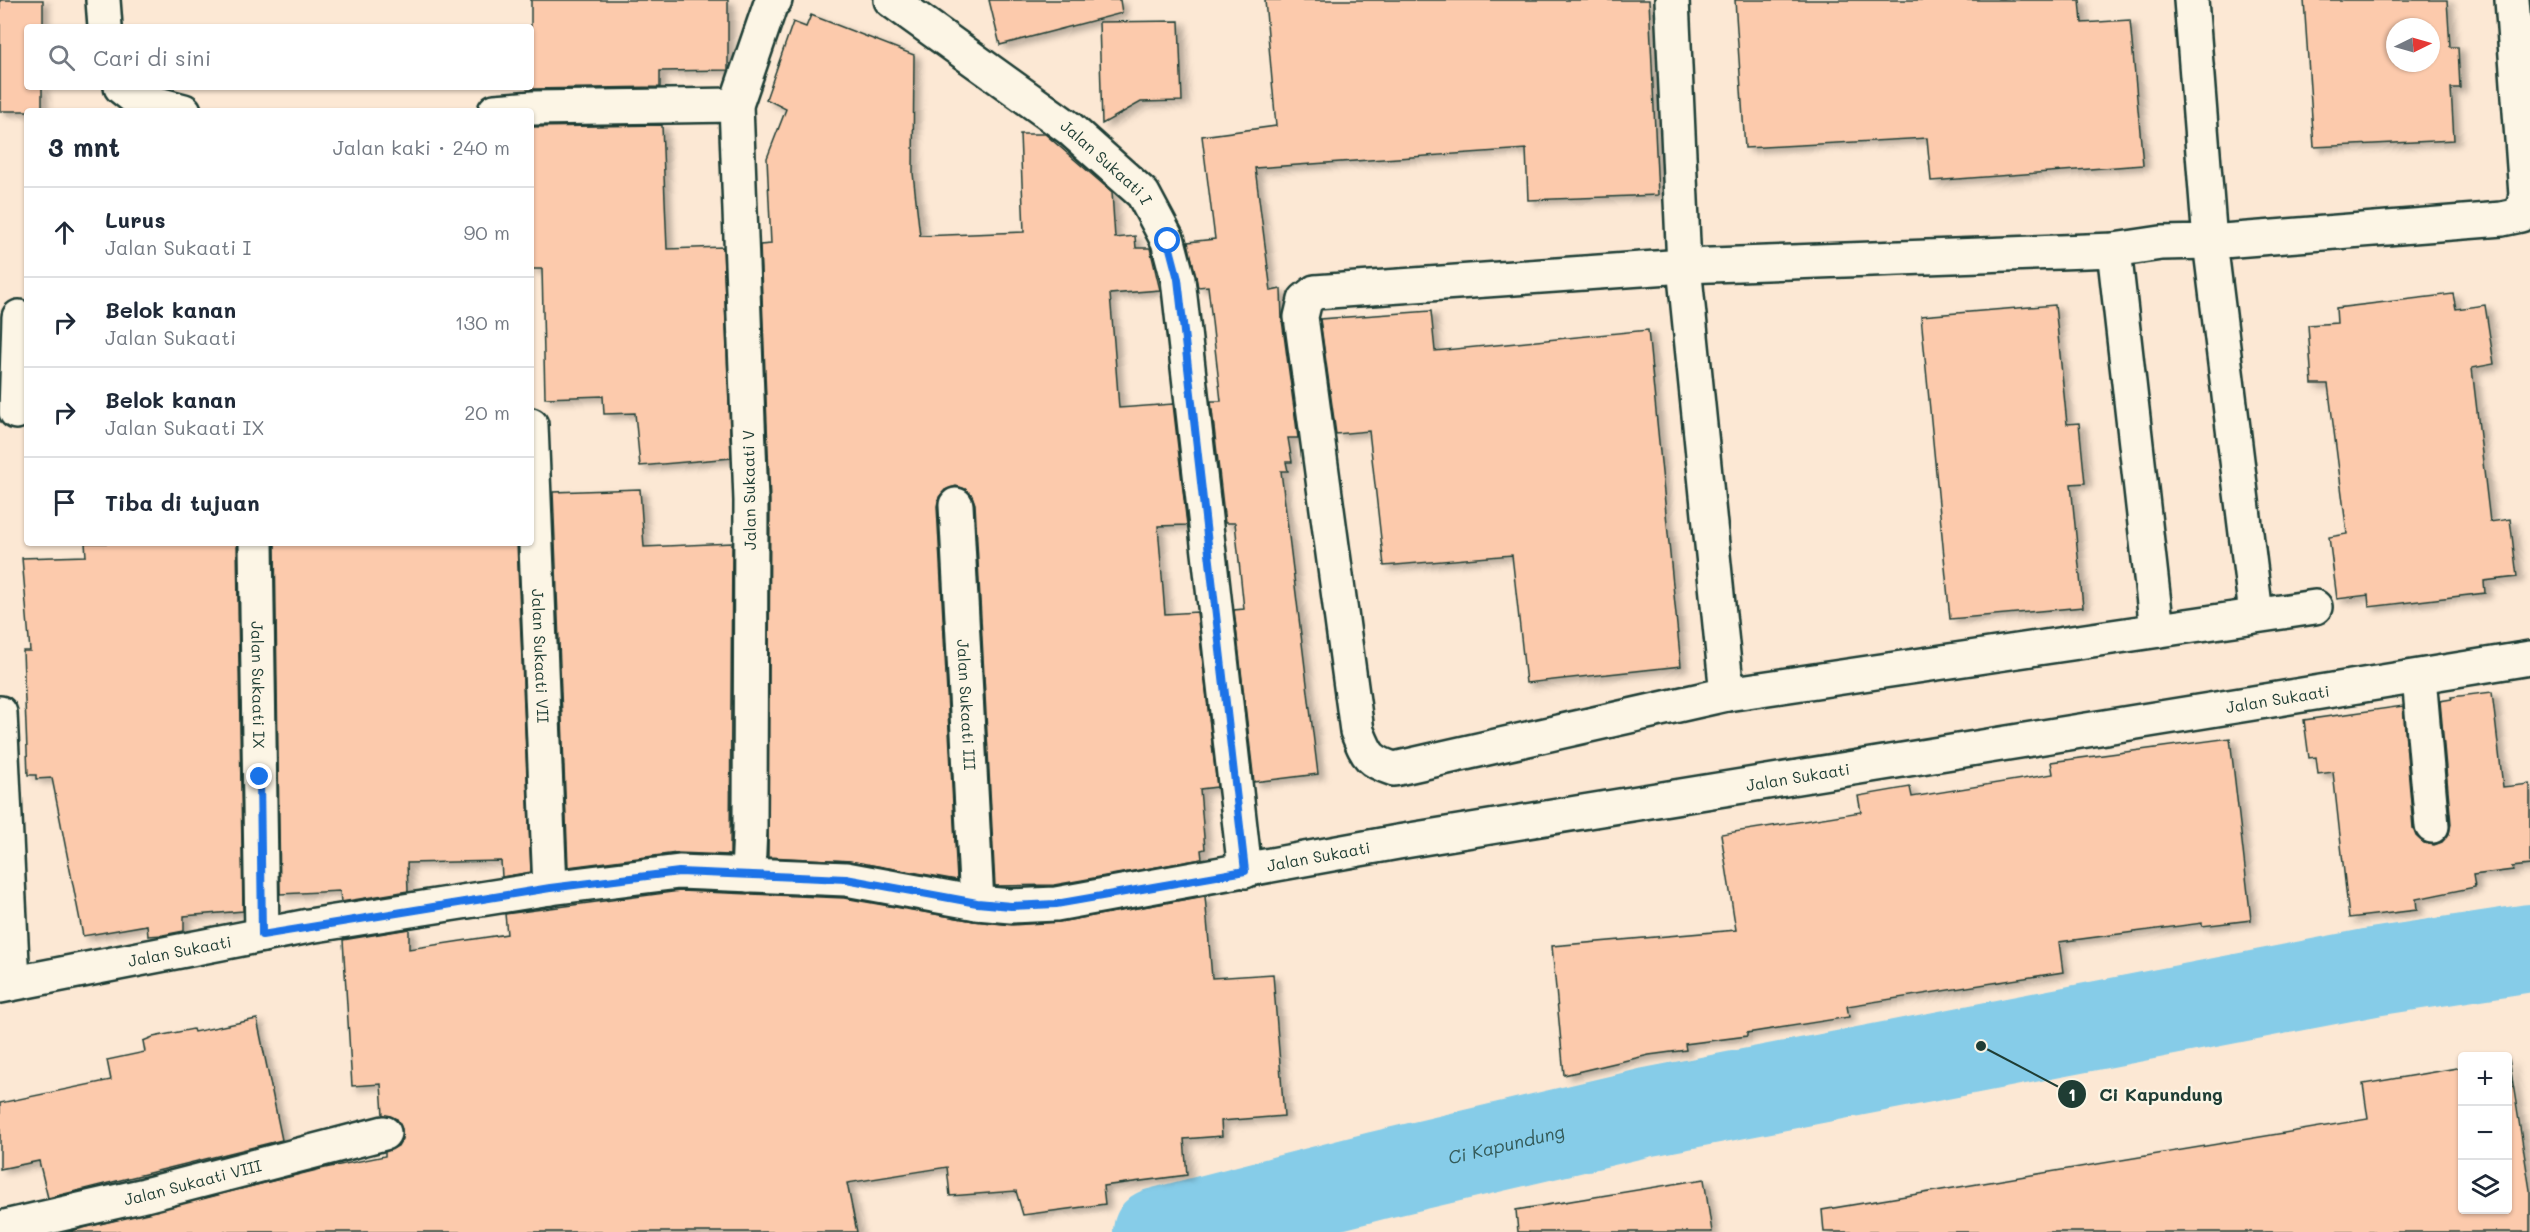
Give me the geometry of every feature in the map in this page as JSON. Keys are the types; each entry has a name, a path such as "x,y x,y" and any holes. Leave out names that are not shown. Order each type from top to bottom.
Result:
{"street":[{"path":"103,0 105,24"},
{"path":"533,108 736,105 771,3 775,0"},
{"name":"Jalan Sukaati I","path":"891,0 1069,128 1106,158 1143,194 1168,241 1178,279 1245,871"},
{"path":"1672,0 1684,266 1727,694"},
{"path":"2191,0 2210,242 2256,614"},
{"path":"2315,607 1727,694 1394,769 1375,763 1366,752 1357,731 1300,316 1305,300 1315,292 1684,266 2114,250 2162,243 2210,242 2502,219 2521,215 2526,195 2512,0"},
{"path":"125,90 135,98 173,108"},
{"name":"Jalan Sukaati V","path":"736,105 751,501 748,875"},
{"path":"2114,250 2157,630"},
{"path":"15,312 16,412"},
{"name":"Jalan Sukaati VII","path":"534,497 550,888"},
{"name":"Jalan Sukaati III","path":"956,505 977,903"},
{"name":"Jalan Sukaati IX","path":"256,546 262,935"},
{"name":"Jalan Sukaati","path":"6,985 262,935 550,888 679,872 846,879 977,903 1011,906 1056,904 1409,841 2530,658"},
{"path":"2419,677 2432,826"},
{"path":"0,713 6,985"},
{"name":"Jalan Sukaati VIII","path":"0,1228 145,1195 384,1133"}],"building":[{"path":"0,0 43,0 43,24 24,24 24,90 42,90 42,108 0,111"},
{"path":"531,0 728,0 728,70 660,71 660,87 534,89 534,24 531,24"},
{"path":"989,0 1120,0 1122,13 1000,45"},
{"path":"1265,0 1649,0 1658,195 1528,200 1526,149 1255,168 1271,291 1281,289 1282,320 1298,438 1288,438 1292,462 1286,462 1288,471 1281,471 1318,774 1254,782 1234,610 1244,609 1235,523 1225,523 1211,401 1221,401 1208,286 1198,287 1188,242 1215,239 1202,136 1276,126"},
{"path":"1735,0 2080,0 2082,23 2130,20 2143,165 1931,181 1927,138 1745,148"},
{"path":"2304,0 2447,0 2450,47 2458,47 2460,88 2451,88 2454,140 2314,147"},
{"path":"811,15 914,55 913,173 920,236 1024,232 1020,134 1045,134 1112,192 1115,238 1135,236 1136,248 1150,248 1160,290 1110,294 1119,408 1173,404 1187,525 1158,526 1165,614 1197,612 1217,787 1200,789 1205,849 1201,850 1202,859 1054,885 995,886 975,504 971,494 956,486 945,490 939,497 937,506 957,880 849,861 768,857 770,501 760,245 771,244 767,158 786,109 766,99 793,22 806,27"},
{"path":"1179,21 1182,101 1141,102 1102,124 1099,22"},
{"path":"662,125 667,249 723,247 731,458 640,466 635,413 604,414 603,396 545,398 542,269 534,269 534,127"},
{"path":"2453,294 2456,309 2485,305 2494,364 2472,368 2490,522 2510,519 2517,577 2484,581 2485,593 2369,607 2368,595 2337,599 2329,537 2347,534 2328,384 2312,384 2308,325 2337,323 2336,308"},
{"path":"2055,305 2067,424 2079,423 2085,483 2071,484 2083,607 1950,619 1921,316"},
{"path":"1431,311 1435,351 1648,330 1681,666 1526,683 1512,555 1384,566 1369,431 1336,434 1320,319"},
{"path":"640,489 644,547 732,543 730,855 677,853 568,867 553,492"},
{"path":"85,546 237,546 243,911 184,916 184,931 163,935 148,936 147,925 83,936 52,778 36,779 36,775 28,775 23,651 30,651 22,558 86,556"},
{"path":"275,546 517,546 531,872 502,877 501,861 407,863 408,891 341,902 340,891 280,894"},
{"path":"2492,692 2503,787 2530,784 2530,865 2512,867 2513,870 2473,875 2475,887 2416,899 2417,910 2349,918 2333,772 2318,774 2316,757 2309,758 2304,720 2403,706 2413,828 2416,836 2424,843 2434,845 2442,842 2449,834 2451,824 2440,701 2452,699 2451,697"},
{"path":"2230,738 2251,920 2202,926 2202,923 2059,942 2063,972 1847,1006 1849,1017 1747,1033 1747,1036 1685,1044 1686,1050 1649,1055 1564,1075 1552,946 1736,930 1721,834 1861,812 1858,796 1910,787 1912,797 2053,774 2051,762"},
{"path":"680,891 844,898 974,921 1012,925 1059,922 1205,896 1212,978 1273,974 1284,1116 1221,1121 1222,1136 1184,1139 1187,1175 1103,1186 1105,1204 1023,1215 1016,1191 950,1196 947,1167 847,1183 857,1232 67,1232 325,1168 385,1156 385,1152 398,1146 402,1139 402,1129 397,1119 383,1115 381,1084 352,1086 343,940 409,929 409,949 507,934 505,914"},
{"path":"257,1019 282,1140 48,1198 39,1161 0,1169 0,1103 111,1080 107,1060 145,1052 143,1041 153,1037 193,1029 194,1032"},
{"path":"2458,1068 2458,1214 2512,1214 2512,1078 2530,1190 2530,1232 1824,1232 1822,1210 2368,1119 2363,1084"},
{"path":"1704,1179 1712,1232 1518,1232 1516,1210"}],"waterway":[{"name":"Ci Kapundung","path":"1157,1232 1379,1175 1648,1112 2373,972 2530,948"}],"place":[{"name":"Ci Kapundung","path":"1981,1046"}],"route":[{"path":"260,777 262,935 550,888 679,872 846,879 977,903 1011,906 1056,904 1245,871 1178,279 1168,241"}]}
